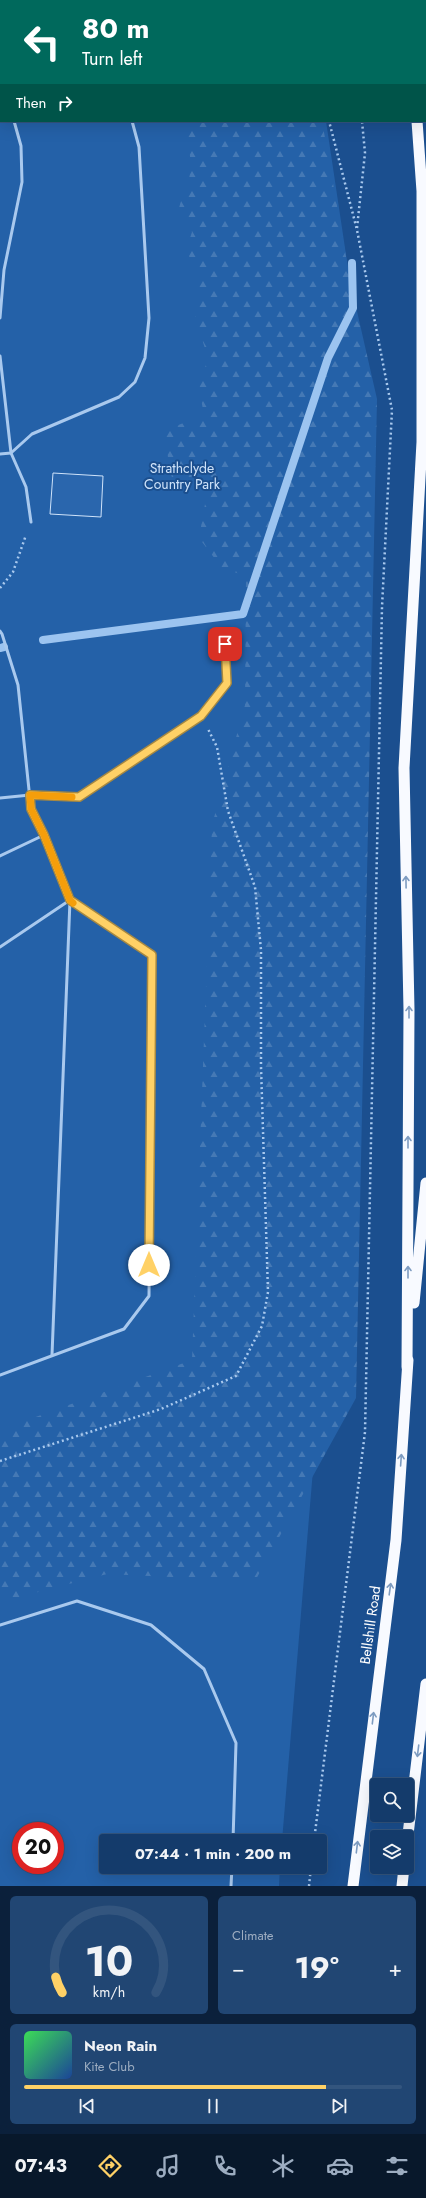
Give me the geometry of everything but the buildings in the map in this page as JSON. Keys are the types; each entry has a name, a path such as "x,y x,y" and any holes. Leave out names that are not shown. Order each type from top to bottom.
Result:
{"highway":[{"path":"407,1367 409,1010 404,768 422,442 422,191 417,122"},
{"path":"407,1367 426,1183"},
{"name":"Bellshill Road","path":"353,1886 396,1540 407,1367"},
{"path":"409,1830 426,1684"},
{"path":"402,1886 403,1874"}],"lane":[{"path":"0,318 4,270 22,182 21,146 14,122"},
{"path":"0,454 11,453 32,434 119,397 135,382 145,358 149,318 139,147 132,122"},
{"path":"0,356 11,453 26,487 32,522"},
{"path":"0,798 30,795 79,797 201,716 227,683 225,630"},
{"path":"0,631 18,685 31,809 44,835 70,900 52,1355"},
{"path":"0,856 44,835"},
{"path":"0,947 70,900"},
{"path":"0,1375 124,1329 149,1296 152,955 70,900"},
{"path":"0,1625 77,1601 150,1625 204,1669 236,1743 233,1834"},
{"path":"231,1886 232,1874"}],"path":[{"path":"315,1834 366,1432 382,606 392,410 357,230 329,122"},
{"path":"357,230 365,153 362,122"},
{"path":"0,588 13,572 32,522"},
{"path":"0,1462 161,1409 236,1376 262,1326 268,1292 261,1067 261,950 255,887 228,811 217,747 201,716"},
{"path":"309,1886 310,1874"}],"green space":[{"name":"Strathclyde Country Park","path":"0,122 326,122 366,388 352,1402 0,1583"},
{"path":"191,122 322,122 351,285 377,399 356,1398 255,1581 107,1574 0,1602 0,1430 192,1360 212,825 245,705 246,576 222,568 199,538 210,476 172,478 163,431 204,415 199,388 208,358 195,317 199,276 186,250 192,232 177,215 181,201 189,192 190,156 186,137"},
{"path":"316,1434 283,1834 99,1834 99,1874 280,1874 279,1886 0,1886 0,1592"}],"waterway":[{"path":"43,640 243,614 328,358 353,308 352,263"},
{"path":"0,648 4,647"}],"slow traffic":[{"path":"72,797 30,795 31,809 44,835 70,900 73,903"}],"route":[{"path":"149,1265 152,955 70,900 44,835 31,809 30,795 79,797 201,716 227,683 225,644"}]}
